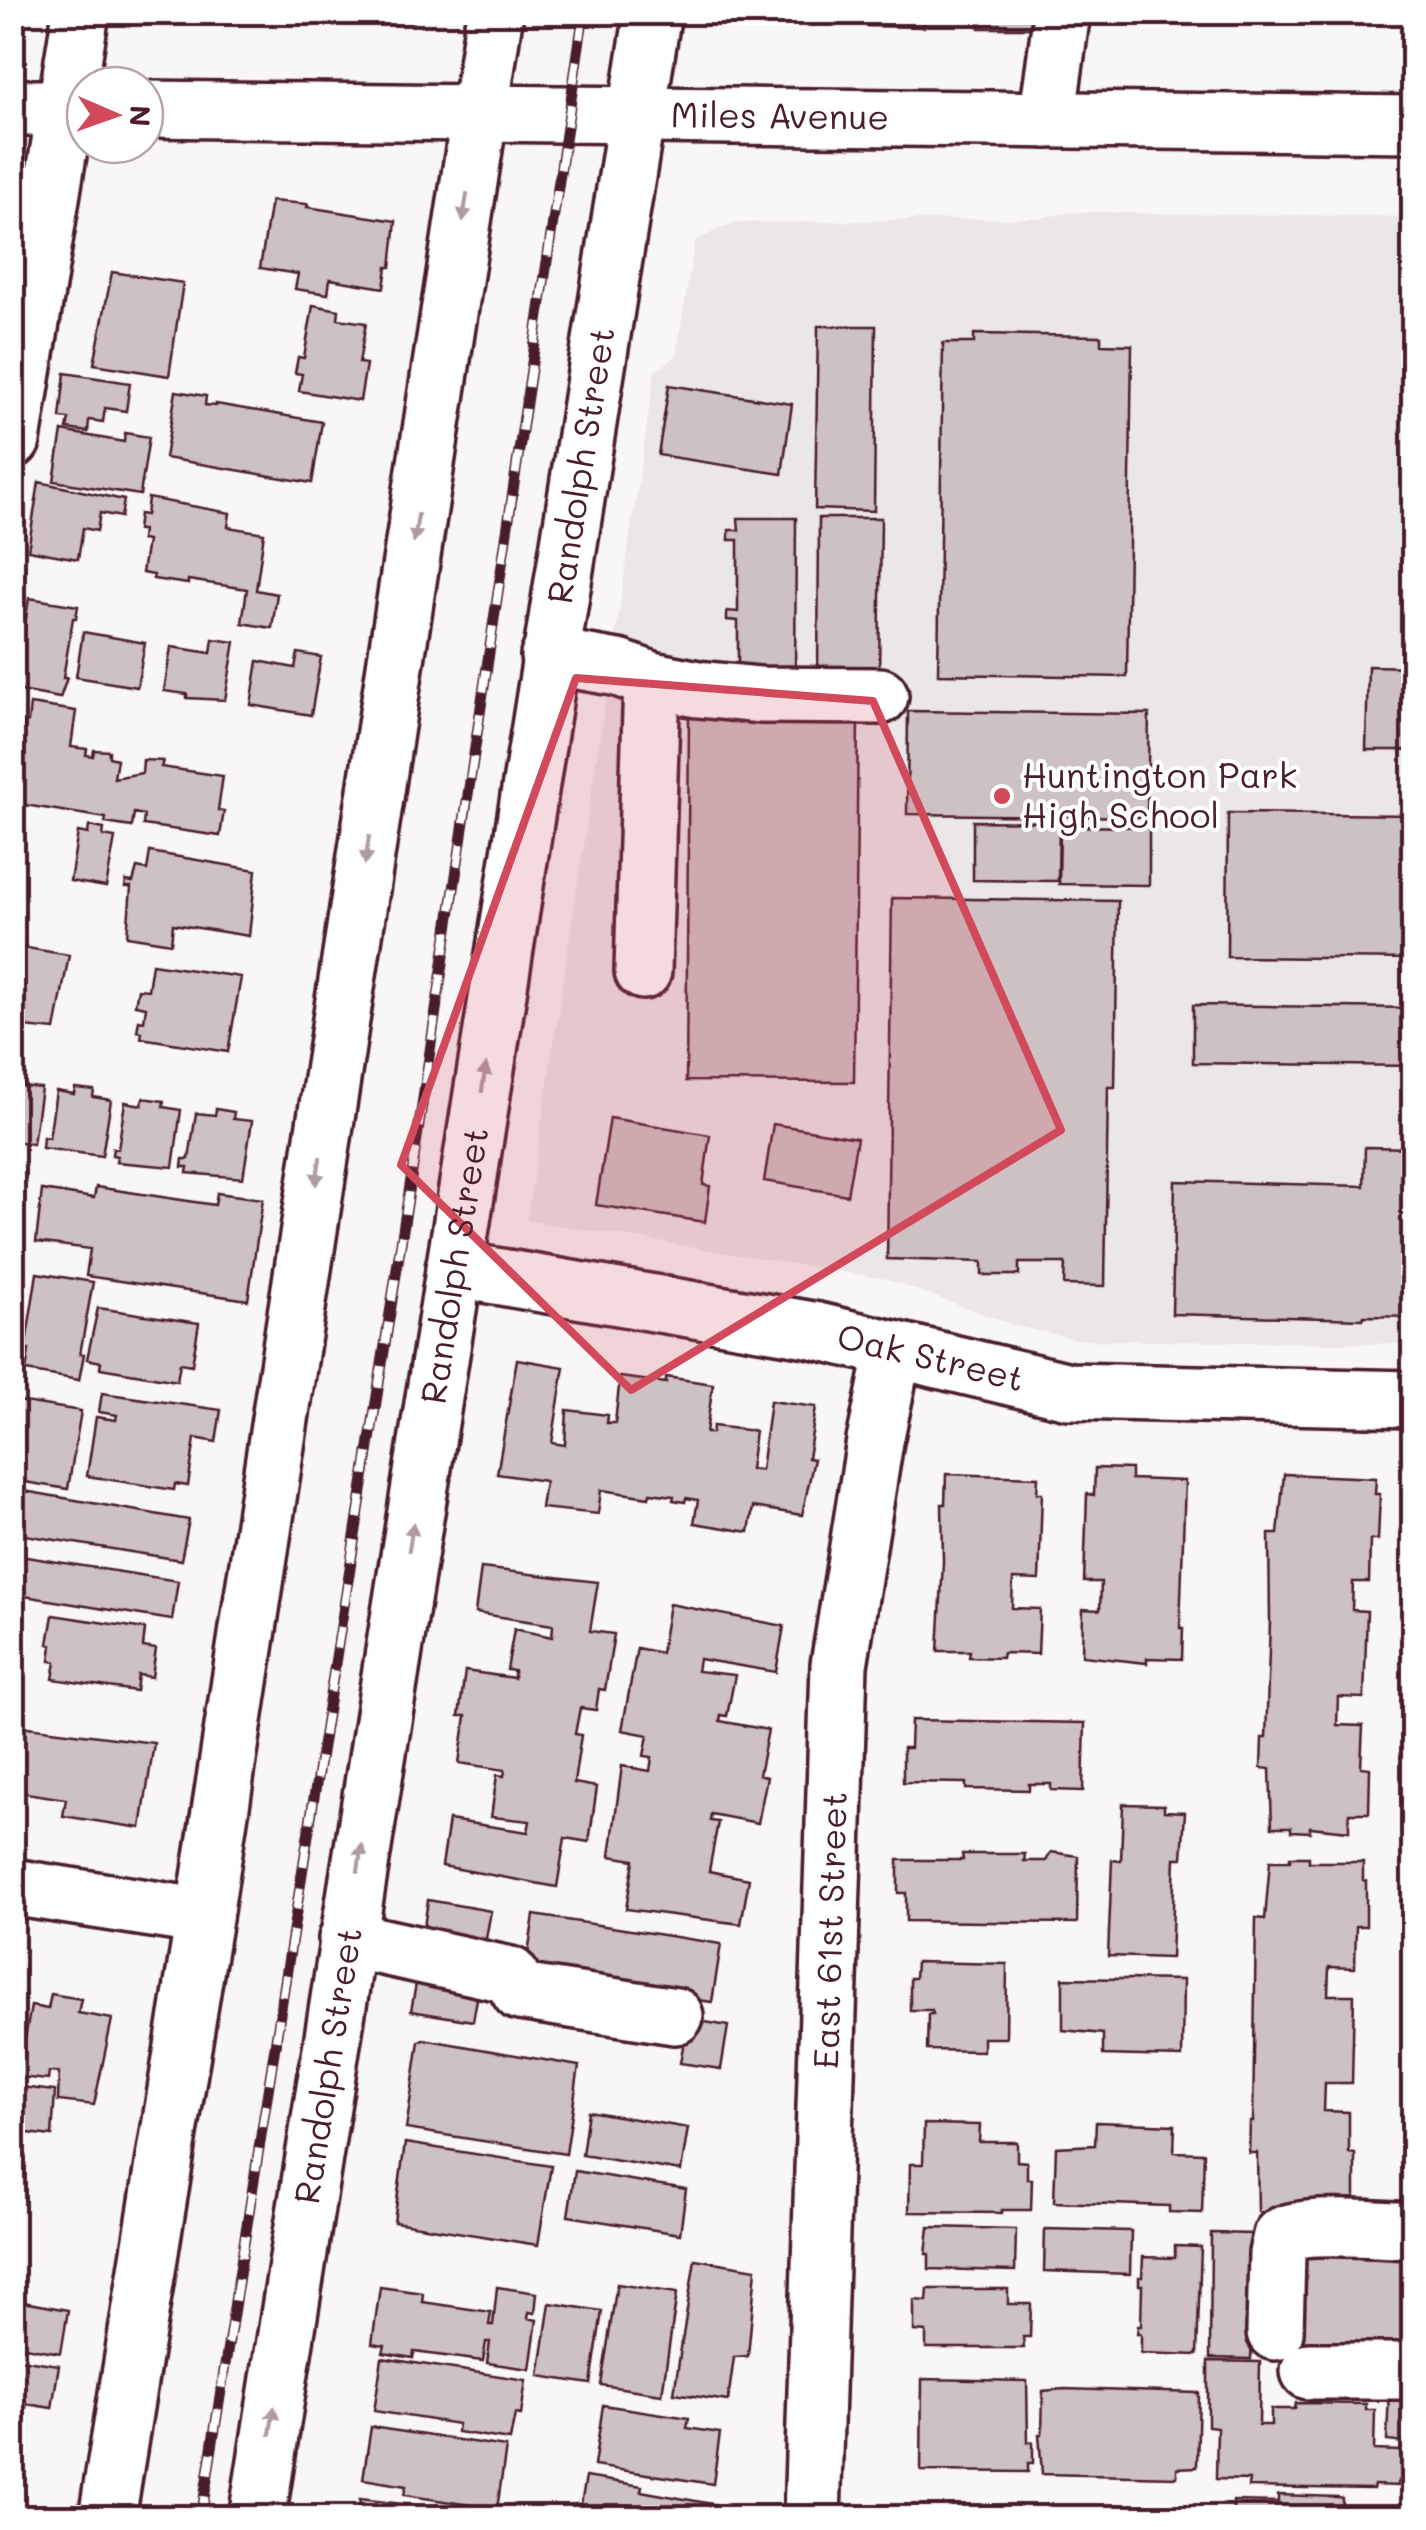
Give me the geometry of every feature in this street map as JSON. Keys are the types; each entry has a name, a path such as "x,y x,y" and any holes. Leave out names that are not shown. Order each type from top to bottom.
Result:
{"street":[{"path":"78,65 81,12"},
{"path":"107,2518 204,1917 494,12"},
{"name":"Randolph Street","path":"256,2518 652,12"},
{"path":"1047,120 1062,12"},
{"path":"12,108 65,108"},
{"name":"Miles Avenue","path":"165,109 1414,124"},
{"path":"12,440 65,161"},
{"path":"549,656 618,668 698,689 760,695 880,696"},
{"path":"643,971 652,680"},
{"name":"Oak Street","path":"454,1269 813,1330 1069,1391 1414,1400"},
{"name":"East 61st Street","path":"812,2518 839,1665 875,1440 894,1350"},
{"path":"12,1887 204,1917"},
{"path":"347,1939 510,1975 520,1992 675,2016"},
{"path":"1414,2231 1289,2231 1281,2236 1278,2254 1292,2352 1414,2370"}],"highlighted area":[{"path":"576,678 873,701 1061,1130 631,1390 401,1165"}],"shaded area":[{"name":"Huntington Park High School","path":"1071,212 1413,217 1413,1344 1081,1340 1020,1327 886,1279 527,1220 655,372 676,356 695,241 733,223 1041,218"}],"building":[{"path":"127,12 198,12 198,19 127,18"},
{"path":"424,12 413,22 385,22 385,14 284,13"},
{"path":"757,12 813,12 813,25 756,24"},
{"path":"868,12 1033,12 1033,28 979,28 979,14 923,14 924,27 868,26"},
{"path":"271,201 396,221 391,267 387,267 384,288 330,279 328,294 295,289 298,274 260,268"},
{"path":"112,272 183,283 169,376 94,364"},
{"path":"313,305 339,310 338,319 366,323 359,363 366,364 360,401 299,391 302,374 295,373 298,357 304,358"},
{"path":"818,326 876,326 874,511 815,509"},
{"path":"974,334 1101,336 1101,344 1132,345 1127,677 938,674 943,343 974,343"},
{"path":"65,373 130,383 126,411 105,408 103,422 89,420 88,432 67,429 69,419 60,418"},
{"path":"669,385 792,404 782,474 658,455"},
{"path":"176,391 206,396 205,405 322,422 312,483 165,458"},
{"path":"62,431 124,442 125,433 149,437 140,495 54,481"},
{"path":"39,482 124,500 121,517 100,513 97,531 83,528 78,559 28,550"},
{"path":"148,498 230,513 228,527 264,533 256,590 277,594 272,628 242,623 247,589 153,579 154,575 142,573 147,541 141,540 142,530 137,530 139,514 146,515"},
{"path":"738,518 796,518 795,678 738,678 738,621 727,620 727,611 738,612 738,540 729,540 729,530 739,530"},
{"path":"819,518 881,518 879,679 818,679"},
{"path":"29,598 78,606 63,678 67,678 60,698 15,690"},
{"path":"83,632 145,643 137,687 76,677"},
{"path":"213,639 235,642 225,700 187,698 187,694 164,691 171,647 211,653"},
{"path":"298,653 321,657 311,715 251,705 258,661 295,668"},
{"path":"1368,666 1414,667 1414,750 1366,750"},
{"path":"30,704 76,711 71,747 87,749 86,755 93,756 94,750 109,751 109,757 117,759 114,778 142,773 143,760 163,761 161,767 223,776 218,810 224,811 220,836 143,825 144,815 134,813 132,827 105,823 106,818 12,803"},
{"path":"908,711 1149,714 1147,817 907,814"},
{"path":"689,715 858,717 854,1082 686,1081"},
{"path":"1228,813 1414,815 1414,959 1227,957"},
{"path":"973,821 1059,822 1058,881 973,880"},
{"path":"89,826 104,829 103,836 115,838 106,887 70,881 78,832 88,834"},
{"path":"1060,826 1149,827 1149,885 1059,884"},
{"path":"150,852 256,870 249,936 173,924 171,943 127,936 131,887 125,887 126,881 133,882 137,868 147,870"},
{"path":"892,898 1118,901 1115,1087 1108,1087 1105,1286 1064,1285 1065,1263 1019,1263 1019,1275 982,1275 982,1262 887,1259"},
{"path":"15,946 69,955 55,1030 12,1026 18,985 12,984"},
{"path":"152,964 241,977 228,1052 141,1038 142,1032 137,1031 139,1020 144,1021 146,1007 135,1005 138,989 148,990"},
{"path":"1193,1005 1414,1008 1414,1066 1193,1063"},
{"path":"12,1078 23,1080 22,1086 41,1088 33,1144 12,1141"},
{"path":"75,1088 94,1090 93,1097 111,1100 102,1156 42,1148 43,1137 49,1138 56,1091 74,1094"},
{"path":"143,1098 164,1101 163,1107 181,1110 173,1167 116,1162 117,1156 112,1155 113,1148 118,1149 125,1102 142,1105"},
{"path":"216,1109 234,1112 233,1119 252,1121 243,1178 187,1173 188,1167 182,1167 183,1159 189,1159 196,1113 215,1115"},
{"path":"610,1118 710,1135 703,1185 710,1186 705,1222 596,1205"},
{"path":"773,1124 857,1138 847,1195 764,1181"},
{"path":"1365,1147 1414,1148 1414,1317 1172,1314 1175,1181 1364,1186"},
{"path":"96,1187 215,1205 217,1193 263,1199 248,1300 86,1276 90,1249 36,1242 42,1190 94,1198"},
{"path":"37,1273 93,1282 79,1380 26,1371 29,1350 25,1350"},
{"path":"12,1296 24,1298 16,1367 12,1366"},
{"path":"98,1308 199,1323 192,1365 180,1363 177,1381 100,1368 101,1362 87,1359"},
{"path":"517,1359 564,1367 552,1443 565,1445 567,1410 608,1415 607,1423 615,1423 620,1377 666,1383 666,1377 713,1384 706,1433 712,1433 713,1426 755,1431 750,1469 761,1470 770,1401 816,1407 808,1458 814,1459 802,1515 753,1507 749,1532 694,1523 698,1500 686,1498 685,1502 673,1500 674,1496 650,1493 649,1497 601,1490 598,1514 541,1508 545,1481 497,1474"},
{"path":"102,1393 221,1410 216,1442 195,1438 188,1486 175,1484 174,1490 87,1476 96,1417 116,1420 117,1415 99,1412"},
{"path":"12,1400 81,1411 68,1489 12,1480"},
{"path":"1095,1468 1131,1469 1131,1479 1185,1481 1182,1659 1147,1658 1147,1663 1082,1656 1083,1609 1100,1610 1101,1582 1084,1582 1087,1494 1094,1495"},
{"path":"946,1474 1038,1477 1037,1493 1042,1493 1039,1580 1013,1579 1012,1608 1040,1609 1038,1654 1003,1653 1002,1658 969,1657 970,1651 938,1651"},
{"path":"1284,1474 1376,1478 1375,1494 1380,1494 1378,1540 1370,1540 1369,1582 1353,1582 1352,1610 1367,1611 1364,1698 1338,1697 1337,1725 1363,1726 1361,1767 1370,1768 1369,1813 1349,1813 1349,1831 1310,1827 1310,1832 1272,1827 1270,1769 1261,1768 1262,1738 1266,1738 1270,1621 1269,1534 1278,1534"},
{"path":"13,1489 189,1520 181,1560 12,1533"},
{"path":"12,1551 21,1553 20,1556 178,1581 172,1620 12,1594"},
{"path":"481,1568 598,1582 590,1631 614,1634 605,1690 599,1689 596,1710 580,1708 575,1734 581,1735 574,1783 597,1787 589,1842 565,1838 557,1887 442,1866 449,1820 528,1832 530,1821 491,1817 497,1775 504,1776 505,1770 459,1763 466,1716 459,1716 465,1671 514,1678 514,1671 507,1670 514,1629 552,1637 553,1625 475,1613"},
{"path":"669,1604 784,1626 776,1672 699,1659 697,1671 735,1675 727,1716 721,1715 720,1721 768,1730 759,1775 767,1777 758,1823 711,1814 710,1821 718,1822 709,1871 749,1879 741,1924 626,1909 634,1860 610,1856 622,1766 650,1771 652,1757 644,1756 648,1735 622,1730 637,1648 661,1653"},
{"path":"53,1615 145,1629 143,1647 156,1649 152,1677 138,1675 136,1691 53,1679 56,1662 50,1661 52,1645 48,1644"},
{"path":"911,1720 1085,1723 1083,1791 1051,1790 1051,1784 1029,1784 1029,1790 903,1782 903,1748 910,1748"},
{"path":"12,1725 154,1743 141,1828 63,1816 66,1799 12,1791"},
{"path":"1123,1804 1164,1805 1164,1811 1185,1812 1182,1858 1175,1858 1171,1958 1108,1956 1112,1860 1121,1861"},
{"path":"1051,1852 1078,1856 1077,1923 906,1921 906,1893 898,1893 898,1860 963,1860 962,1854 1025,1854 1024,1861 1046,1861"},
{"path":"1290,1857 1309,1857 1309,1862 1363,1862 1366,1926 1356,1926 1355,1968 1329,1967 1328,1995 1354,1995 1352,2083 1325,2083 1324,2111 1349,2112 1349,2153 1355,2154 1351,2216 1258,2212 1257,2153 1249,2153 1253,2122 1256,1918 1265,1919 1270,1861 1290,1861"},
{"path":"428,1900 491,1911 484,1949 422,1940"},
{"path":"534,1915 721,1944 712,2002 525,1974"},
{"path":"916,1962 1007,1964 1006,2038 983,2038 983,2051 927,2050 928,2014 933,2014 932,2010 910,2010 910,1978 915,1978"},
{"path":"418,1973 480,1982 473,2021 411,2011"},
{"path":"1063,1978 1183,1980 1182,2057 1103,2055 1103,2034 1063,2030"},
{"path":"51,1994 81,1999 78,2013 112,2019 94,2105 58,2101 59,2073 49,2072 48,2080 18,2077 31,2006 48,2009"},
{"path":"688,2019 728,2026 721,2069 680,2063"},
{"path":"419,2041 579,2066 566,2154 406,2129"},
{"path":"12,2086 55,2091 52,2136 12,2131"},
{"path":"588,2111 688,2128 681,2171 582,2155"},
{"path":"1096,2122 1175,2125 1174,2152 1204,2153 1202,2213 1169,2212 1169,2206 1054,2202 1056,2147 1095,2145"},
{"path":"924,2124 980,2125 979,2142 1017,2142 1017,2161 1027,2162 1027,2179 1032,2179 1031,2210 909,2212 910,2164 923,2164"},
{"path":"405,2143 551,2166 538,2245 394,2222"},
{"path":"575,2171 686,2189 680,2234 568,2216"},
{"path":"929,2227 1016,2229 1015,2271 929,2269"},
{"path":"1045,2229 1131,2231 1130,2274 1044,2271"},
{"path":"1211,2233 1255,2234 1251,2359 1210,2358"},
{"path":"1296,2244 1414,2246 1414,2344 1360,2343 1360,2352 1293,2351"},
{"path":"1175,2246 1201,2247 1197,2355 1141,2353 1141,2334 1137,2334 1141,2326 1139,2277 1143,2257 1175,2258"},
{"path":"695,2259 756,2269 748,2356 734,2357 728,2401 674,2393"},
{"path":"617,2284 677,2293 662,2394 601,2385"},
{"path":"380,2287 423,2293 422,2302 491,2312 489,2325 493,2325 497,2287 537,2293 535,2313 529,2312 528,2318 537,2320 530,2369 487,2363 490,2342 486,2342 483,2361 414,2352 413,2358 383,2353 385,2346 372,2344"},
{"path":"928,2289 1008,2289 1008,2304 1031,2304 1030,2337 1023,2337 1024,2348 926,2348 926,2332 914,2331 914,2300 927,2301"},
{"path":"12,2300 68,2310 61,2353 12,2345"},
{"path":"550,2303 602,2311 591,2384 539,2376"},
{"path":"12,2358 59,2365 52,2408 12,2402"},
{"path":"382,2358 526,2380 521,2415 515,2414 510,2440 457,2432 458,2424 374,2411"},
{"path":"1208,2361 1260,2362 1259,2425 1271,2425 1271,2409 1295,2409 1296,2403 1366,2404 1366,2410 1375,2410 1374,2450 1401,2451 1398,2486 1248,2487 1249,2480 1216,2479 1217,2427 1208,2426"},
{"path":"922,2379 1027,2381 1028,2442 1033,2442 1033,2463 1028,2463 1028,2472 921,2471"},
{"path":"1414,2380 1414,2444 1387,2441 1389,2388"},
{"path":"1043,2391 1199,2393 1197,2467 1177,2468 1177,2477 1042,2474 1039,2434"},
{"path":"603,2405 689,2418 687,2428 720,2433 713,2484 594,2466"},
{"path":"12,2424 14,2429 28,2432 20,2484 12,2483"},
{"path":"371,2427 506,2447 497,2509 404,2495 406,2486 363,2479"},
{"path":"586,2477 723,2506 721,2518 574,2518"},
{"path":"1278,2495 1342,2498 1341,2518 1233,2518 1233,2501 1278,2502"},
{"path":"360,2499 505,2516 358,2518"},
{"path":"1113,2510 1179,2511 1179,2518 1113,2518"}],"railway":[{"path":"201,2518 411,1179 584,12"}],"place":[{"name":"Huntington Park High School","path":"1002,796"}]}
